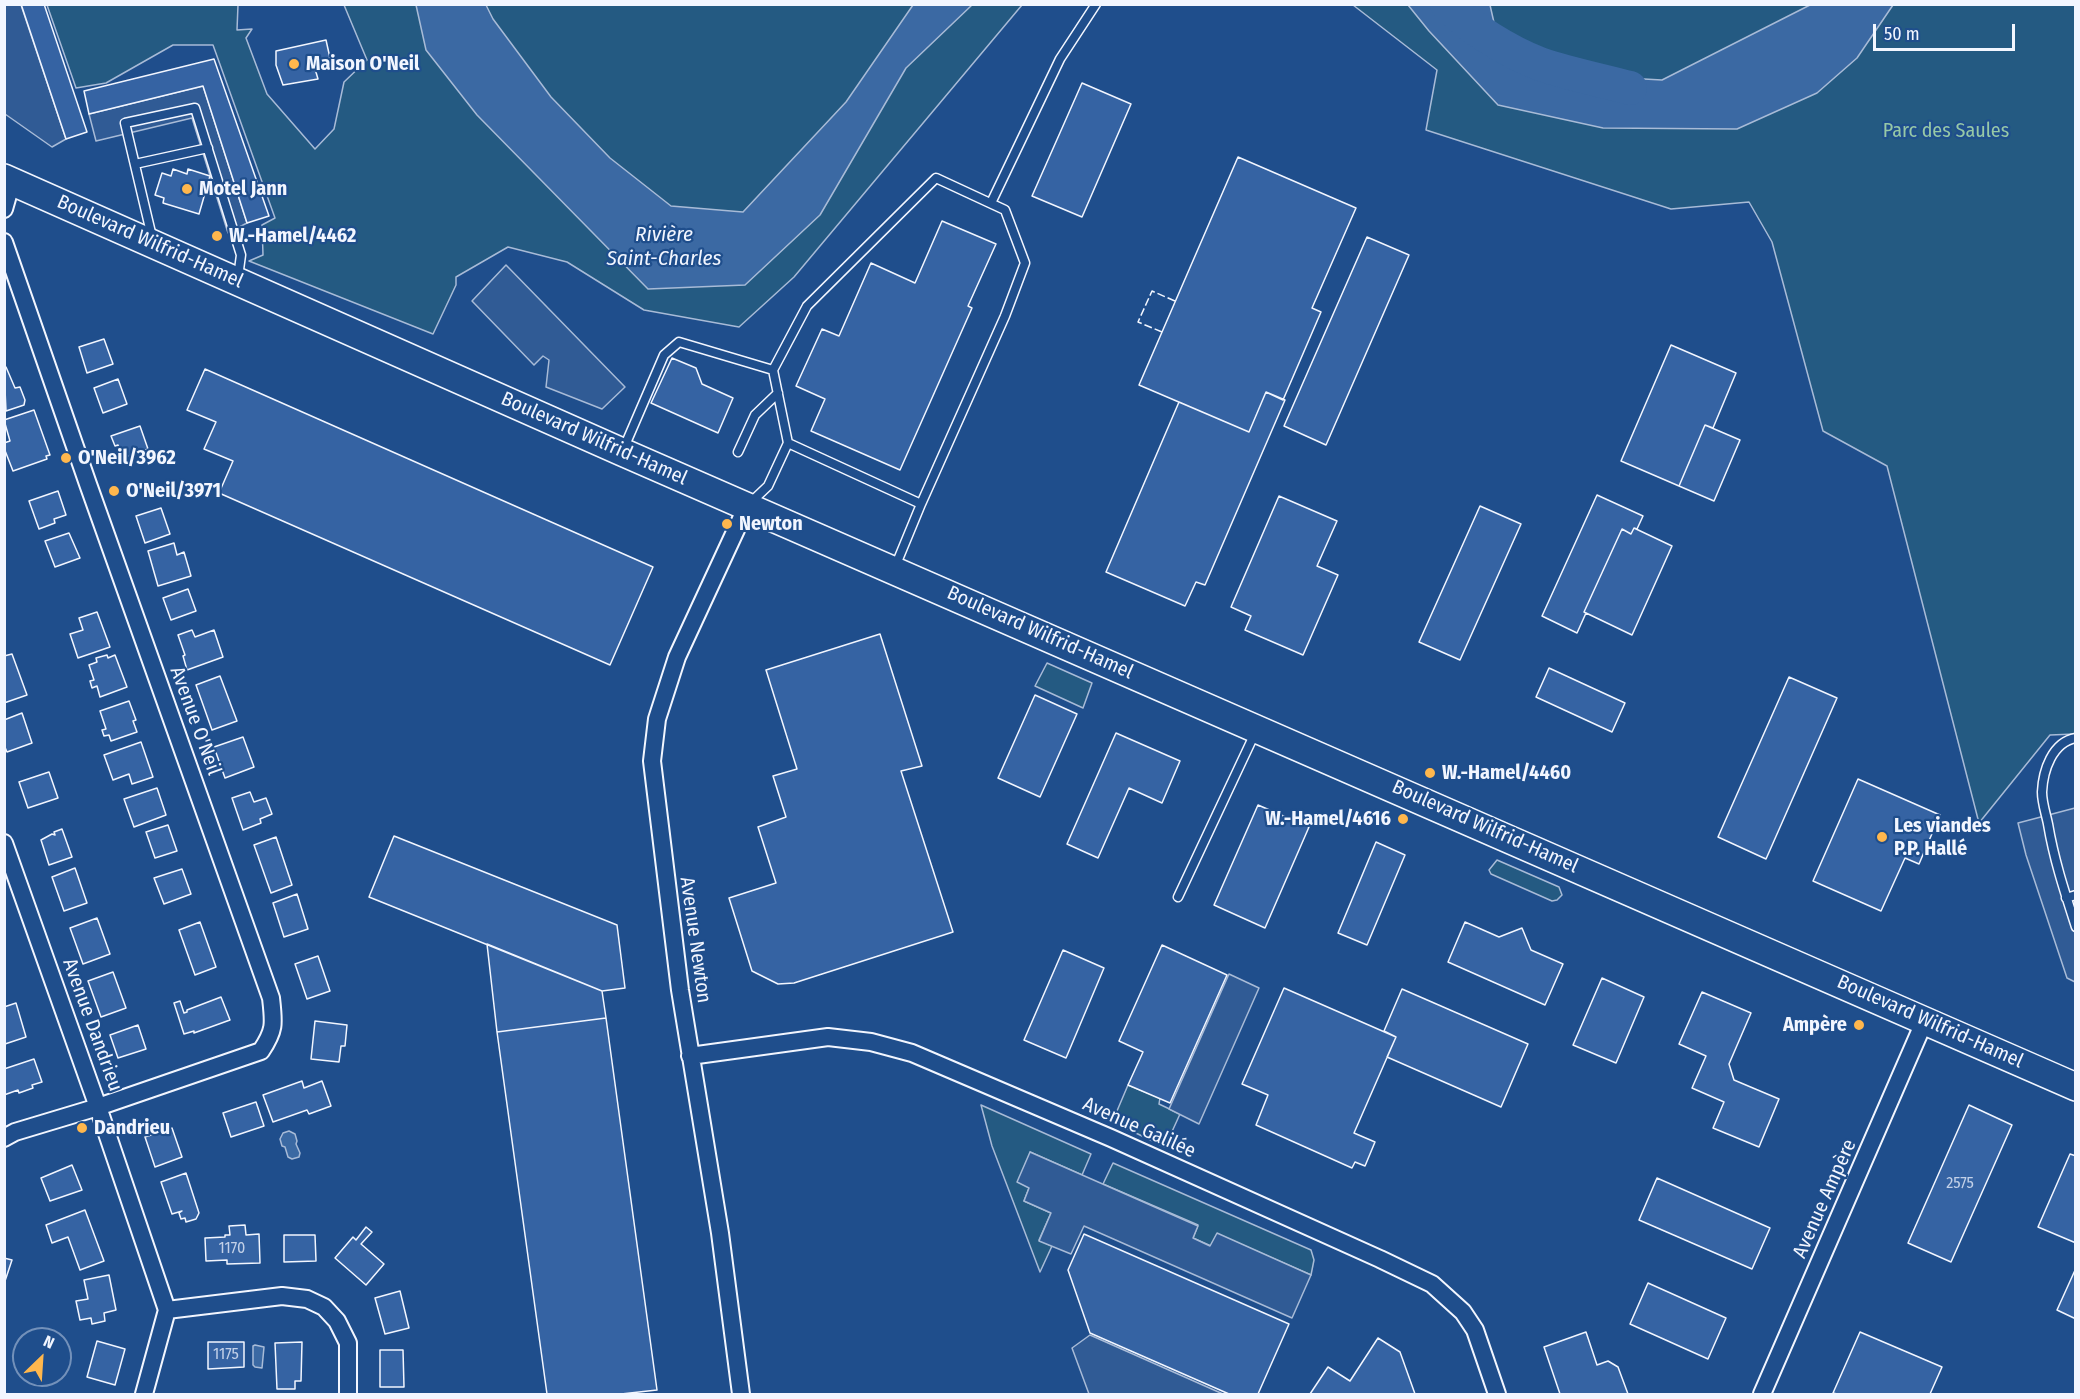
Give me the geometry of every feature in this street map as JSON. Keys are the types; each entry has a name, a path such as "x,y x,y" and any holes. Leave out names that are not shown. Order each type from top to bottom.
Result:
{"main road":[{"name":"Boulevard Wilfrid-Hamel","path":"8,180 622,452 2076,1086"}],"street":[{"path":"4,209 8,180"},
{"name":"Avenue O'Neil","path":"4,242 273,1009 272,1035 261,1051 4,1137"},
{"name":"Avenue Newton","path":"741,1395 720,1233 690,1056 652,760 657,719 677,657 747,506"},
{"name":"Avenue Dandrieu","path":"4,843 167,1310"},
{"name":"Avenue Ampère","path":"1762,1395 1925,1020"},
{"name":"Avenue Galilée","path":"690,1056 828,1037 871,1042 912,1053 1111,1138 1432,1284 1463,1311 1475,1330 1497,1395"},
{"path":"144,1395 167,1310 282,1296 307,1299 324,1307 337,1321 348,1343 348,1395"}],"lane":[{"path":"991,203 1060,59 1096,4"},
{"path":"154,244 125,123 195,108 241,255 237,281"},
{"path":"135,164 208,148"},
{"path":"747,506 768,486 788,443 773,370 807,306 936,178 1005,210 1025,263 1005,316 894,569"},
{"path":"622,452 664,355 679,342 773,370"},
{"path":"738,452 755,415 778,393"},
{"path":"788,443 921,504"},
{"path":"1178,897 1257,728"},
{"path":"2076,738 2065,740 2053,754 2045,772 2042,794 2054,859 2076,927"},
{"path":"2066,898 2076,895"}],"green space":[{"path":"47,5 238,5 237,30 252,29 246,38 267,94 315,149 334,129 344,82 367,60 344,5 1022,5 794,277 739,327 644,310 567,262 508,247 456,277 456,285 433,334 249,261 263,255 262,225 275,218 213,45 173,45 106,83 76,88"},
{"name":"Parc des Saules","path":"1353,5 2075,5 2075,734 2050,735 1979,823 1887,466 1823,431 1772,242 1749,202 1671,209 1426,130 1437,70"},
{"path":"1047,663 1092,683 1083,708 1035,686"},
{"path":"1497,860 1559,887 1562,895 1552,901 1491,874 1489,870"},
{"path":"1128,1085 1160,1098 1159,1104 1180,1114 1165,1147 1117,1124 1114,1118"},
{"path":"981,1105 1091,1154 1082,1175 1030,1152 1029,1188 1024,1201 1051,1213 1039,1240 1052,1246 1040,1272 992,1146"},
{"path":"1113,1163 1311,1250 1314,1260 1311,1275 1217,1234 1211,1246 1193,1238 1198,1225 1103,1184"}],"shaded area":[{"path":"5,4 21,5 66,139 52,147 5,114"},
{"path":"203,86 247,223 228,233 192,118 96,141 89,114"},
{"path":"506,265 625,387 602,409 546,387 549,360 543,356 534,365 472,301"},
{"path":"2075,808 2075,982 2067,978 2026,855 2018,823"},
{"path":"1229,974 1259,988 1199,1124 1169,1109"},
{"path":"1030,1152 1198,1226 1193,1238 1210,1246 1217,1233 1311,1275 1292,1318 1084,1226 1071,1254 1039,1241 1051,1213 1024,1201 1029,1188 1017,1182"},
{"path":"1090,1335 1223,1394 1089,1394 1072,1348"}],"water":[{"name":"Rivière Saint-Charles","path":"416,5 486,5 493,19 551,97 610,158 671,206 743,212 846,102 913,5 972,5 906,68 820,215 745,285 648,289 477,115 426,50"},
{"path":"1408,5 1490,5 1500,49 1572,75 1662,80 1810,5 1893,5 1857,58 1817,93 1737,129 1603,128 1498,105"},
{"path":"289,1131 295,1134 300,1153 299,1157 292,1159 288,1157 280,1139 283,1133"},
{"path":"253,1346 264,1347 262,1368 253,1365"}],"building":[{"path":"21,4 44,4 87,132 66,139"},
{"name":"Maison O'Neil","path":"326,40 330,58 313,62 318,79 283,85 276,65 276,51"},
{"path":"214,59 269,216 247,223 203,86 89,114 84,91"},
{"path":"1082,83 1131,104 1082,217 1032,196"},
{"path":"1238,157 1356,208 1312,308 1321,312 1283,400 1266,392 1249,432 1139,385"},
{"path":"173,169 187,174 188,169 210,176 199,214 163,203 164,198 155,195 162,173 171,176"},
{"path":"942,221 996,244 968,306 972,308 900,470 811,431 825,399 796,386 822,329 839,336 871,263 915,283"},
{"path":"1367,237 1409,255 1326,445 1284,426"},
{"path":"104,339 113,364 87,373 79,347"},
{"path":"1671,345 1736,373 1713,428 1705,425 1679,486 1621,461"},
{"path":"672,358 696,368 702,384 733,398 718,433 651,403"},
{"path":"6,367 15,388 20,387 25,400 24,405 6,411 4,368"},
{"path":"205,369 653,567 610,665 219,493 233,461 204,449 216,422 187,410"},
{"path":"118,379 127,404 103,413 94,388"},
{"path":"1266,392 1285,400 1205,585 1196,582 1185,606 1106,572 1179,402 1249,432"},
{"path":"34,410 50,455 46,456 47,459 13,471 4,448 4,443 10,441 4,420"},
{"path":"1705,425 1740,440 1714,501 1679,486"},
{"path":"140,426 148,449 123,458 118,445 115,446 111,436"},
{"path":"58,491 66,515 54,519 55,523 39,529 29,501"},
{"path":"1597,495 1643,516 1637,529 1634,528 1631,534 1622,529 1584,612 1586,613 1577,633 1542,616"},
{"path":"1279,496 1337,521 1317,566 1338,575 1303,655 1245,630 1251,616 1231,607"},
{"path":"1480,506 1521,524 1460,660 1419,642"},
{"path":"161,508 170,534 145,543 136,516"},
{"path":"1634,528 1672,546 1632,635 1584,612 1622,529 1631,534"},
{"path":"69,533 80,558 55,567 45,541"},
{"path":"174,543 177,555 184,552 191,576 158,586 148,551"},
{"path":"188,589 196,611 171,620 163,598"},
{"path":"97,612 110,647 78,658 70,634 83,630 79,618"},
{"path":"192,630 195,637 214,630 223,657 187,670 178,635"},
{"path":"880,634 922,766 901,771 953,932 794,983 778,984 752,971 729,898 776,883 758,827 786,817 773,776 797,769 766,670"},
{"path":"12,654 27,695 4,703 4,656"},
{"path":"107,655 108,658 115,655 127,687 100,697 97,686 92,688 90,681 94,680 89,665 97,662 96,658"},
{"path":"1549,668 1625,703 1612,732 1536,697"},
{"path":"220,676 237,721 212,730 196,685"},
{"path":"1789,677 1837,698 1766,859 1718,837"},
{"path":"1035,695 1077,714 1040,797 998,778"},
{"path":"129,701 136,720 133,721 137,732 111,741 109,735 104,736 102,730 106,729 100,711"},
{"path":"22,713 32,743 7,752 4,745 4,720"},
{"path":"1116,733 1180,761 1162,803 1129,788 1098,858 1067,844"},
{"path":"243,737 254,767 225,778 214,747"},
{"path":"141,742 153,777 132,784 129,774 113,780 104,755"},
{"path":"49,772 58,798 28,808 19,782"},
{"name":"Les viandes P.P. Hallé","path":"1858,779 1940,815 1919,864 1905,858 1881,911 1813,881"},
{"path":"157,788 166,815 134,827 124,799"},
{"path":"250,792 254,802 266,798 272,814 260,819 261,823 243,830 232,798"},
{"path":"1258,805 1309,827 1265,928 1214,905"},
{"path":"168,825 177,851 155,858 146,832"},
{"path":"62,829 72,857 49,865 41,840 52,834 55,835 54,832"},
{"path":"394,836 617,925 625,988 602,991 369,897"},
{"path":"276,837 292,885 271,893 254,845"},
{"path":"1376,842 1405,855 1367,945 1338,933"},
{"path":"75,868 87,903 64,911 52,877"},
{"path":"182,869 191,894 164,904 154,878"},
{"path":"297,894 308,929 284,937 273,903"},
{"path":"97,918 110,954 83,964 70,928"},
{"path":"200,922 216,967 195,975 179,930"},
{"path":"1465,922 1499,937 1522,928 1531,950 1563,964 1545,1005 1448,962"},
{"path":"487,944 602,991 606,1018 497,1032"},
{"path":"1162,945 1227,975 1170,1103 1128,1085 1143,1052 1119,1041"},
{"path":"1063,950 1104,968 1066,1058 1024,1040"},
{"path":"318,956 330,991 307,999 295,964"},
{"path":"113,972 126,1008 101,1017 88,981"},
{"path":"1602,978 1644,997 1616,1063 1573,1045"},
{"path":"1284,988 1396,1037 1354,1133 1375,1142 1365,1166 1355,1162 1352,1168 1256,1125 1268,1095 1242,1084"},
{"path":"1402,989 1528,1044 1501,1107 1387,1057 1396,1037 1384,1031"},
{"path":"1702,992 1751,1013 1729,1064 1734,1080 1779,1099 1759,1147 1713,1128 1724,1102 1692,1088 1706,1056 1679,1044"},
{"path":"221,997 230,1020 194,1033 194,1031 184,1034 174,1003 180,1001 184,1013"},
{"path":"16,1003 26,1037 5,1044 4,1007"},
{"path":"606,1018 657,1390 621,1394 547,1394 497,1032"},
{"path":"315,1021 347,1025 345,1046 341,1046 339,1062 311,1059"},
{"path":"138,1025 146,1049 118,1058 110,1035"},
{"path":"34,1059 42,1082 19,1093 18,1090 4,1095 4,1069"},
{"path":"302,1081 304,1088 322,1081 331,1106 309,1114 307,1110 273,1122 263,1095"},
{"path":"256,1102 264,1126 231,1137 223,1113"},
{"path":"1969,1105 2012,1125 1951,1262 1908,1243"},
{"path":"172,1128 182,1157 155,1167 145,1137"},
{"path":"2070,1154 2076,1156 2076,1243 2038,1227"},
{"path":"72,1165 82,1190 50,1201 41,1178"},
{"path":"186,1173 199,1213 196,1219 186,1222 185,1218 181,1219 179,1213 182,1211 172,1214 161,1182"},
{"path":"1657,1178 1770,1228 1752,1269 1639,1220"},
{"path":"85,1210 104,1261 80,1270 68,1237 52,1243 46,1225"},
{"path":"245,1225 246,1235 259,1234 260,1263 227,1264 227,1260 206,1261 205,1238 225,1237 225,1235 230,1235 229,1226"},
{"path":"366,1227 372,1232 361,1244 384,1264 366,1285 335,1258 353,1237 356,1240"},
{"path":"1084,1234 1289,1324 1258,1394 1229,1394 1090,1333 1068,1270"},
{"path":"284,1235 315,1235 316,1261 284,1262"},
{"path":"4,1258 12,1260 4,1284"},
{"path":"2076,1268 2076,1319 2057,1310"},
{"path":"109,1275 116,1310 104,1313 105,1321 92,1324 91,1318 80,1320 76,1301 88,1299 84,1280"},
{"path":"1648,1283 1726,1318 1708,1359 1630,1324"},
{"path":"400,1291 409,1328 385,1334 375,1298"},
{"path":"1586,1332 1597,1365 1608,1361 1618,1367 1628,1394 1560,1394 1544,1347"},
{"path":"1860,1332 1942,1367 1930,1394 1833,1393"},
{"path":"1378,1338 1400,1352 1415,1394 1310,1394 1328,1367 1350,1381"},
{"path":"97,1341 125,1349 115,1385 87,1377"},
{"path":"208,1342 244,1342 244,1367 208,1369"},
{"path":"302,1342 301,1381 295,1381 295,1389 277,1389 275,1343"},
{"path":"380,1350 403,1350 404,1387 380,1387"}],"waterway":[{"name":"Rivière Saint-Charles","path":"1447,4 1478,30 1528,59 1562,71 1630,88"}],"fence":[{"path":"1162,332 1138,322 1152,291 1175,301"}],"place":[{"name":"Maison O'Neil","path":"294,64"},
{"name":"Motel Jann","path":"187,189"},
{"name":"W.-Hamel/4462","path":"217,236"},
{"name":"O'Neil/3962","path":"66,458"},
{"name":"O'Neil/3971","path":"114,491"},
{"name":"Newton","path":"727,524"},
{"name":"W.-Hamel/4460","path":"1430,773"},
{"name":"W.-Hamel/4616","path":"1403,819"},
{"name":"Les viandes P.P. Hallé","path":"1882,837"},
{"name":"Ampère","path":"1859,1025"},
{"name":"Dandrieu","path":"82,1128"}]}
